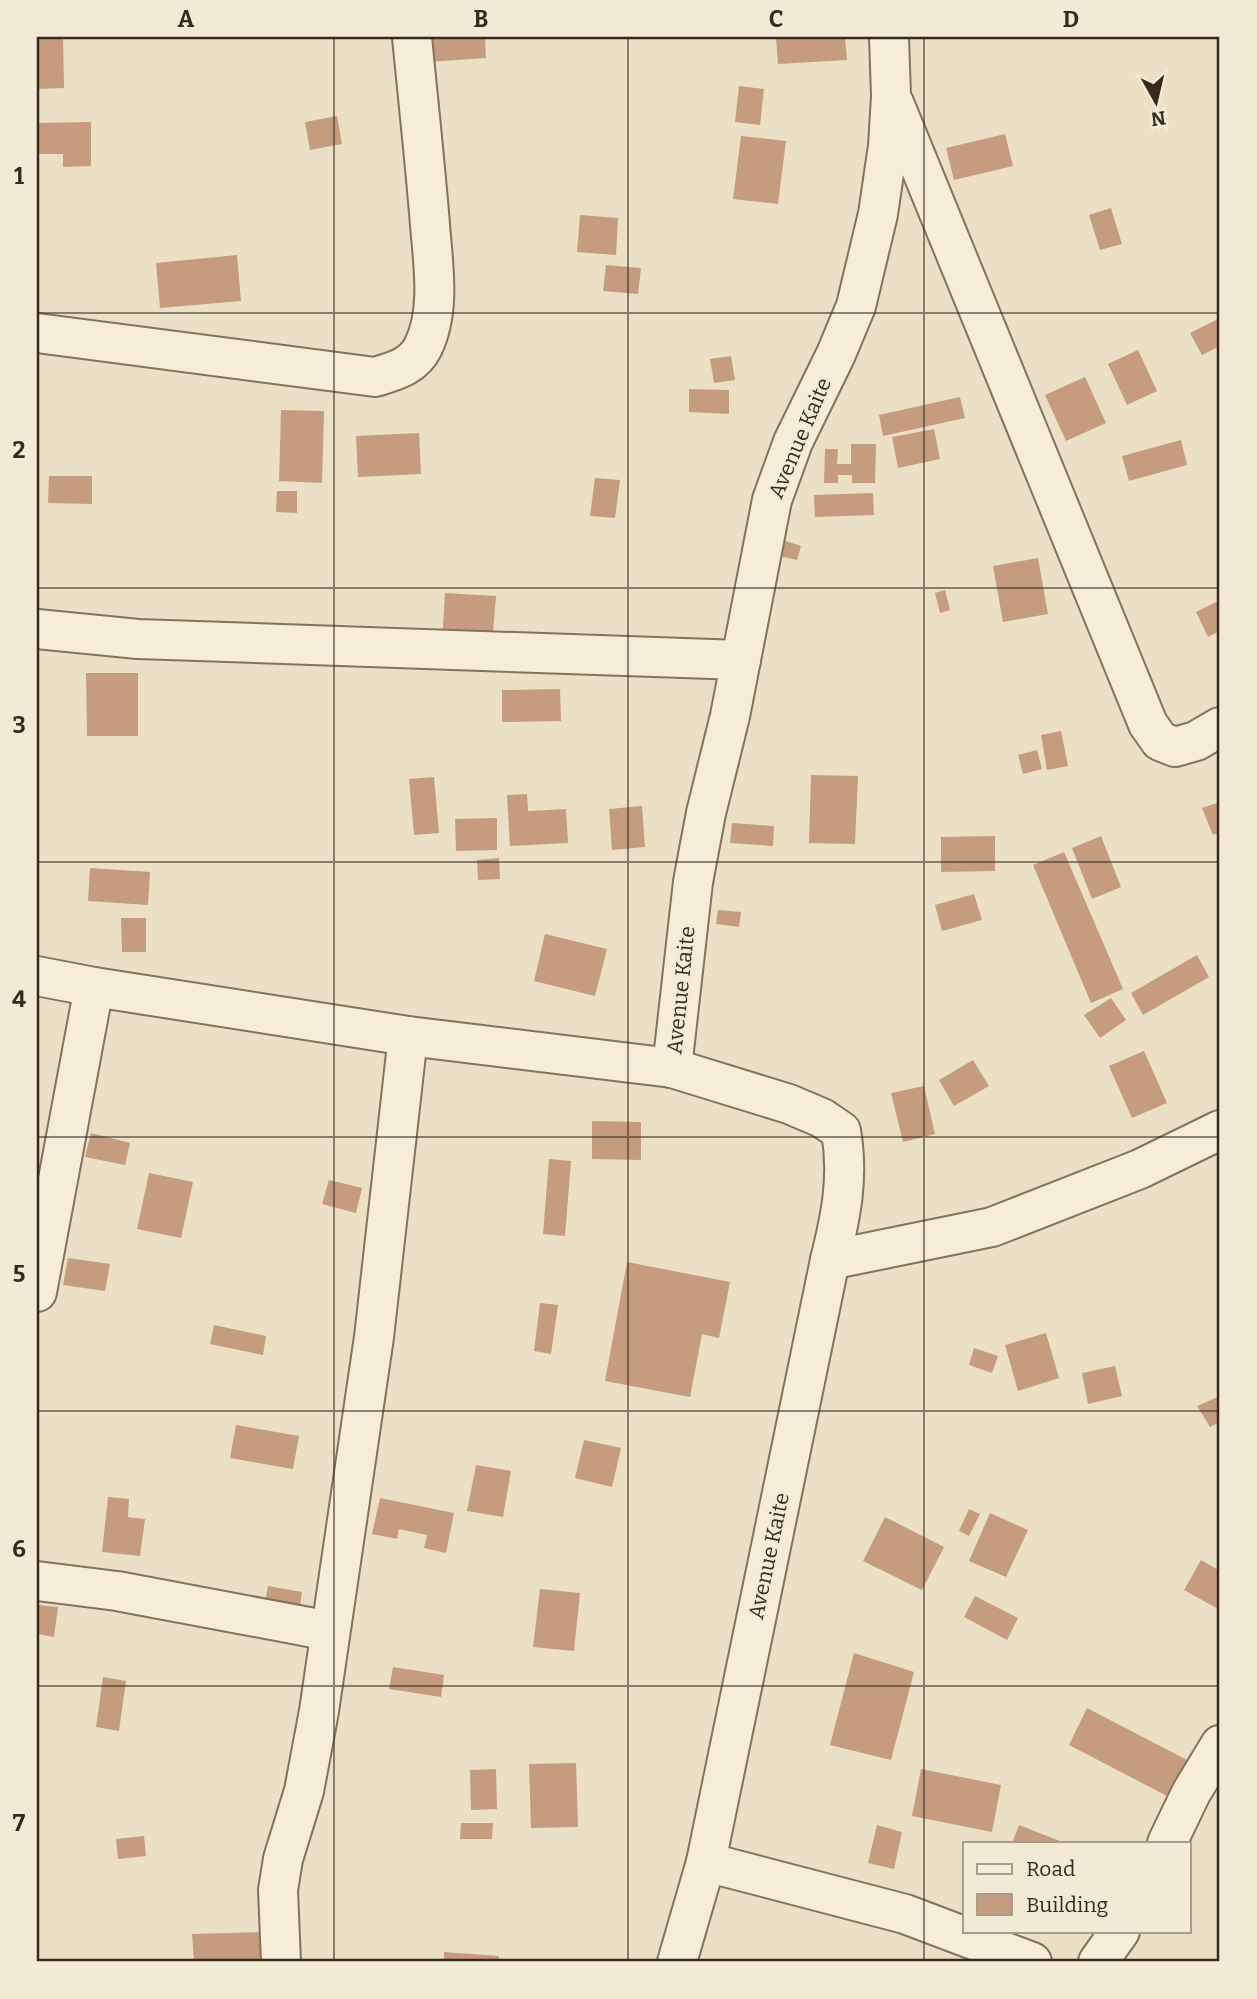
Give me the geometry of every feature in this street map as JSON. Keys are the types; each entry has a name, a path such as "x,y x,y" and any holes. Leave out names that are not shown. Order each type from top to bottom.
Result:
{"street":[{"path":"37,333 375,377 403,369 422,349 433,319 432,251 412,37"},
{"name":"Avenue Kaite","path":"677,1962 706,1862 845,1191 845,1155 841,1131 821,1118 789,1104 672,1068 693,882 706,813 730,716 772,500 793,442 856,306 878,214 888,146 891,96 889,37"},
{"path":"891,96 1148,724 1160,741 1175,747 1196,741 1220,727"},
{"path":"37,629 138,639 741,660"},
{"path":"37,975 94,988 408,1036 672,1068"},
{"path":"37,1292 94,988"},
{"path":"281,1962 278,1889 283,1859 304,1791 319,1711 374,1337 408,1036"},
{"path":"830,1260 992,1227 1140,1169 1220,1130"},
{"path":"37,1581 117,1591 330,1631"},
{"path":"1167,1842 1191,1793 1220,1745"},
{"path":"706,1862 905,1914 1031,1962"},
{"path":"1098,1962 1118,1932"}],"building":[{"path":"37,37 63,37 64,88 37,89"},
{"path":"427,37 485,37 486,58 428,62"},
{"path":"845,37 847,60 778,64 776,38"},
{"path":"739,86 764,89 760,125 735,122"},
{"path":"337,116 342,144 310,150 305,122"},
{"path":"91,122 91,166 63,167 63,154 37,154 37,123"},
{"path":"1005,134 1013,166 954,180 946,148"},
{"path":"741,136 786,141 778,204 733,199"},
{"path":"1111,208 1122,244 1100,250 1089,215"},
{"path":"580,215 618,218 616,255 577,252"},
{"path":"237,255 241,301 160,308 156,263"},
{"path":"606,265 641,268 638,294 603,291"},
{"path":"1220,318 1220,346 1202,355 1190,333"},
{"path":"1138,350 1157,391 1127,405 1108,364"},
{"path":"731,356 735,380 714,383 710,359"},
{"path":"1085,377 1106,423 1066,441 1045,395"},
{"path":"689,389 729,390 729,414 689,412"},
{"path":"960,397 965,418 883,436 879,415"},
{"path":"281,410 324,411 322,483 279,481"},
{"path":"934,429 940,459 898,468 892,437"},
{"path":"419,433 421,474 358,477 356,436"},
{"path":"1181,440 1187,465 1129,481 1122,456"},
{"path":"851,444 876,444 875,483 852,483 852,475 838,475 838,483 824,483 825,449 838,449 837,464 851,464"},
{"path":"49,476 92,476 92,504 48,503"},
{"path":"595,478 620,480 615,518 590,516"},
{"path":"277,491 297,491 297,513 276,512"},
{"path":"873,493 874,515 815,517 814,495"},
{"path":"779,539 801,546 797,560 775,555"},
{"path":"1038,558 1048,614 1003,622 993,566"},
{"path":"945,590 950,610 940,613 935,593"},
{"path":"445,593 496,596 492,645 442,641"},
{"path":"1220,600 1220,631 1208,637 1196,612"},
{"path":"86,673 138,673 138,736 87,736"},
{"path":"560,689 561,721 502,722 502,690"},
{"path":"1061,731 1068,766 1047,770 1041,735"},
{"path":"1037,750 1042,769 1023,774 1018,755"},
{"path":"811,775 858,776 855,844 809,843"},
{"path":"434,777 439,833 414,835 409,779"},
{"path":"527,794 528,811 566,809 568,843 510,846 507,795"},
{"path":"1220,802 1220,832 1213,835 1202,808"},
{"path":"642,806 645,847 612,850 609,809"},
{"path":"497,818 497,850 456,851 455,819"},
{"path":"732,823 774,826 773,846 730,843"},
{"path":"995,836 995,871 941,872 941,837"},
{"path":"1101,836 1121,887 1092,899 1072,848"},
{"path":"1064,852 1123,989 1091,1003 1033,865"},
{"path":"499,858 500,879 478,880 477,860"},
{"path":"90,868 150,872 148,905 88,901"},
{"path":"974,894 982,920 942,931 935,905"},
{"path":"718,910 741,912 739,927 716,924"},
{"path":"121,918 146,918 146,952 122,952"},
{"path":"545,934 607,949 595,996 534,981"},
{"path":"1197,955 1209,977 1143,1015 1131,993"},
{"path":"1111,998 1126,1020 1100,1038 1084,1015"},
{"path":"1144,1051 1167,1103 1132,1118 1109,1066"},
{"path":"973,1060 989,1086 954,1106 939,1080"},
{"path":"924,1086 935,1134 903,1142 891,1093"},
{"path":"592,1121 641,1122 641,1160 592,1159"},
{"path":"91,1133 130,1143 125,1165 85,1157"},
{"path":"549,1159 571,1161 565,1236 543,1234"},
{"path":"149,1173 193,1182 181,1238 137,1229"},
{"path":"329,1180 362,1188 356,1213 322,1204"},
{"path":"68,1258 110,1264 105,1291 63,1285"},
{"path":"627,1262 730,1282 719,1338 702,1334 690,1397 605,1381"},
{"path":"540,1303 558,1305 551,1354 534,1351"},
{"path":"214,1325 266,1336 263,1355 210,1344"},
{"path":"1046,1333 1059,1378 1018,1391 1005,1345"},
{"path":"974,1348 998,1356 992,1373 969,1365"},
{"path":"1115,1366 1122,1396 1088,1404 1082,1373"},
{"path":"1220,1396 1220,1422 1210,1427 1197,1406"},
{"path":"236,1425 299,1436 293,1469 230,1458"},
{"path":"584,1440 621,1448 612,1487 575,1478"},
{"path":"476,1465 511,1471 503,1517 467,1511"},
{"path":"108,1497 129,1499 128,1517 145,1519 140,1556 102,1552"},
{"path":"380,1498 454,1513 446,1553 424,1548 427,1535 399,1529 397,1539 372,1534"},
{"path":"969,1509 980,1514 969,1536 959,1531"},
{"path":"990,1513 1028,1530 1006,1577 969,1561"},
{"path":"885,1517 944,1547 922,1590 863,1561"},
{"path":"1201,1560 1220,1571 1220,1610 1184,1590"},
{"path":"268,1586 302,1592 299,1614 264,1608"},
{"path":"540,1589 580,1593 574,1651 533,1647"},
{"path":"975,1596 1018,1618 1007,1640 964,1617"},
{"path":"37,1605 58,1607 54,1637 37,1634"},
{"path":"854,1653 914,1672 891,1760 830,1745"},
{"path":"393,1667 444,1675 441,1697 389,1689"},
{"path":"103,1677 126,1681 119,1731 96,1727"},
{"path":"1087,1708 1189,1761 1169,1797 1069,1745"},
{"path":"576,1763 578,1827 531,1828 529,1764"},
{"path":"496,1769 497,1809 471,1810 470,1770"},
{"path":"921,1769 1001,1785 992,1832 912,1816"},
{"path":"461,1823 493,1823 492,1839 460,1839"},
{"path":"877,1825 902,1832 894,1869 868,1863"},
{"path":"1019,1825 1062,1842 1012,1842"},
{"path":"144,1836 146,1856 118,1859 116,1839"},
{"path":"261,1932 262,1962 230,1962 230,1959 194,1961 192,1934"},
{"path":"444,1952 499,1956 498,1962 444,1962"}]}
